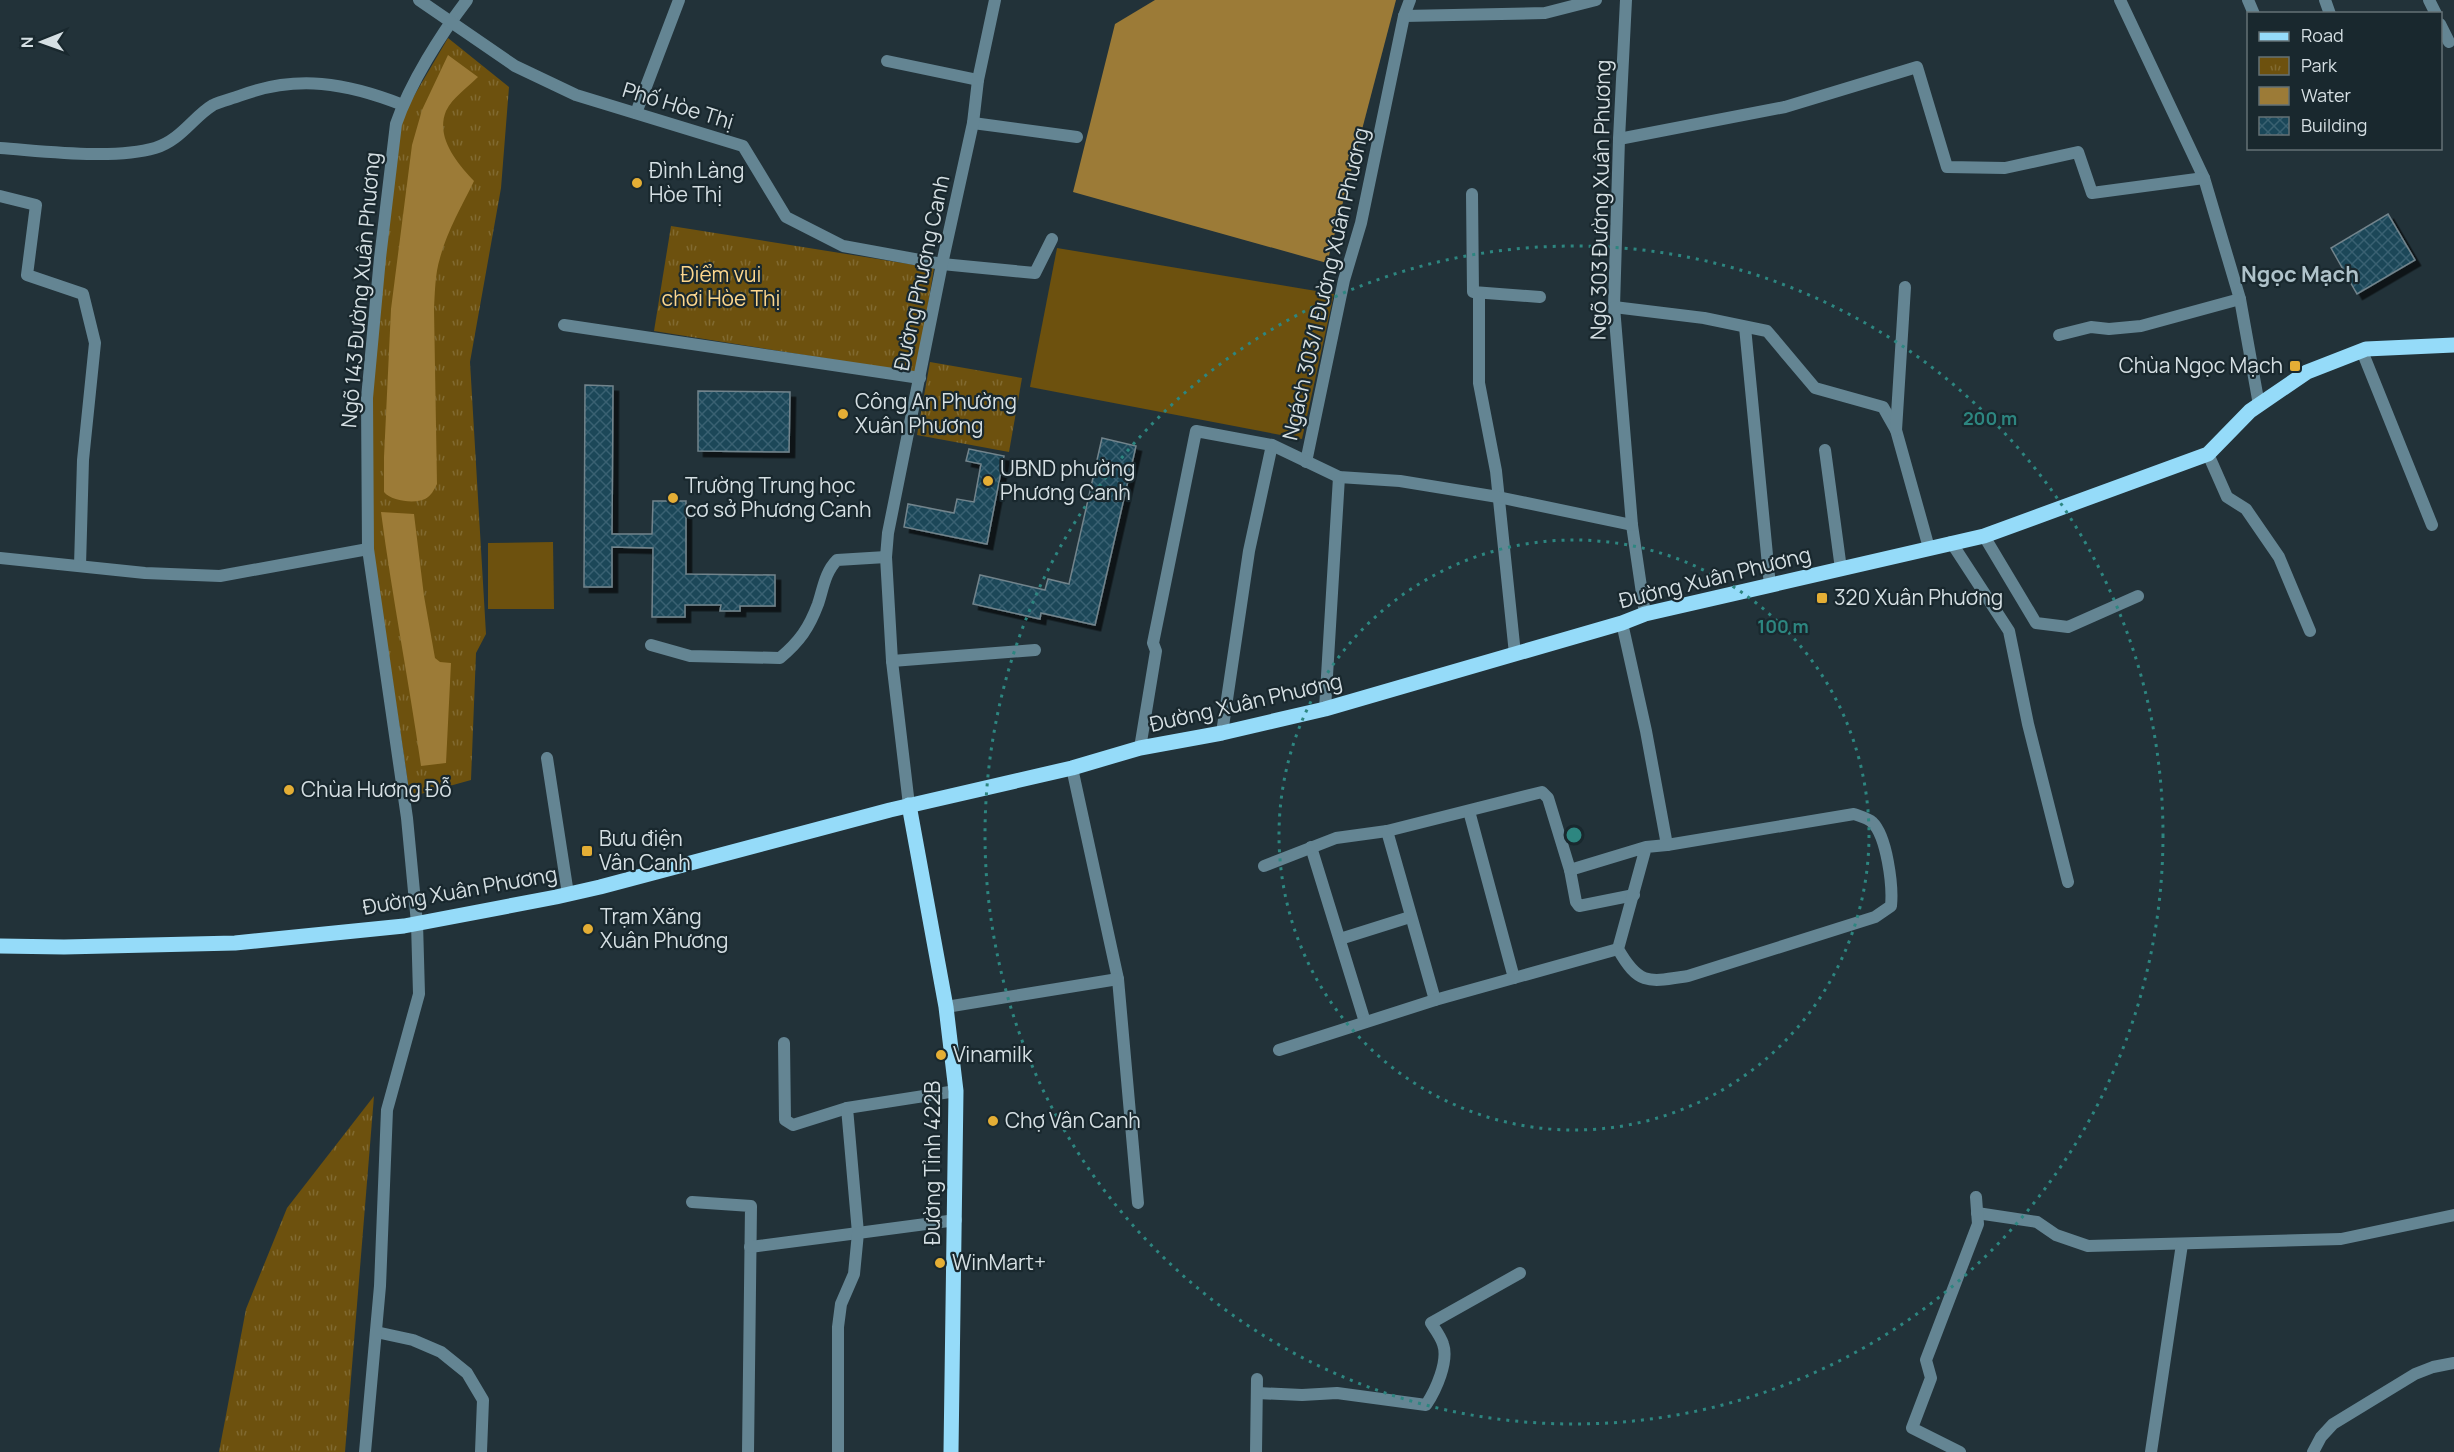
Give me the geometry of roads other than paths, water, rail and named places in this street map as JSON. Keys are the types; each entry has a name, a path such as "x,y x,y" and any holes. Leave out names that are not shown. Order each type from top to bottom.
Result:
{"main road":[{"name":"Đường Xuân Phương","path":"0,946 64,947 235,943 417,923 568,894 909,805 1072,768 1140,748 1222,733 1325,709 1622,623 1645,614 1984,536 2208,454 2259,405 2307,372 2362,351 2454,345"},
{"name":"Đường Tỉnh 422B","path":"909,805 946,1006 956,1091 951,1452"}],"street":[{"name":"Phố Hòe Thị","path":"419,0 515,66 576,95 743,146 786,217 843,246 942,264 1035,273 1052,238"},
{"name":"Ngõ 143 Đường Xuân Phương","path":"365,1452 376,1332 387,1110 419,994 417,923 407,818 368,549 367,398 380,258 396,124 403,105 450,22 467,0"},
{"path":"636,113 679,0"},
{"name":"Đường Phương Canh","path":"909,805 892,662 886,557 888,533 973,123 978,80 995,0"},
{"name":"Ngách 303/1 Đường Xuân Phương","path":"1410,0 1404,16 1361,223 1344,280 1306,462 1339,477 1400,480 1498,496 1632,525"},
{"path":"1404,16 1545,13 1596,0"},
{"name":"Ngõ 303 Đường Xuân Phương","path":"1626,0 1618,139 1614,308 1632,525 1645,614"},
{"path":"2120,0 2204,178 2240,299 2259,405"},
{"path":"2442,28 2449,42"},
{"path":"886,61 978,80"},
{"path":"1618,139 1785,107 1917,67 1947,167 2005,168 2078,152 2092,192 2204,178"},
{"path":"0,148 75,153 123,152 156,148 184,132 213,105 262,87 320,83 368,91 403,105"},
{"path":"973,123 1077,137"},
{"path":"1472,194 1473,292 1540,297"},
{"path":"0,196 36,206 27,275 83,294 95,343 83,460 80,566"},
{"path":"1896,430 1905,287"},
{"path":"1479,293 1479,383 1496,471 1515,654"},
{"path":"2059,334 2091,327 2109,329 2141,326 2240,299"},
{"path":"1614,308 1704,318 1767,331 1815,388 1882,407 1896,430 1929,548"},
{"path":"564,325 920,378"},
{"path":"1745,327 1770,585"},
{"path":"2362,351 2432,525"},
{"path":"1140,748 1156,651 1153,644 1196,431 1272,445 1306,462"},
{"path":"1222,733 1249,551 1272,445"},
{"path":"1825,450 1841,569"},
{"path":"2208,454 2227,497 2246,509 2279,557 2310,631"},
{"path":"1325,709 1339,477"},
{"path":"1984,536 2036,622 2068,627 2138,596"},
{"path":"1951,542 2009,631 2028,724 2068,882"},
{"path":"0,558 145,573 220,576 368,549"},
{"path":"651,645 690,656 780,658 800,641 816,607 830,567 837,560 886,557"},
{"path":"1622,623 1646,731 1667,845"},
{"path":"892,662 1035,650"},
{"path":"547,758 568,894"},
{"path":"1072,768 1118,979 1138,1203"},
{"path":"1264,866 1336,838 1387,831 1542,792 1548,798 1579,906 1634,895"},
{"path":"1469,811 1514,978"},
{"path":"1570,870 1646,847 1854,814 1872,822 1882,839 1892,892 1891,906 1875,917 1688,976 1660,980 1638,976 1630,969 1618,949 1646,847"},
{"path":"1387,831 1435,1000"},
{"path":"1311,847 1365,1022"},
{"path":"1340,939 1410,917"},
{"path":"1279,1050 1435,1000 1618,949"},
{"path":"946,1006 1118,979"},
{"path":"784,1043 785,1120 793,1125 847,1108 956,1091"},
{"path":"838,1452 838,1327 841,1304 854,1274 858,1233 847,1108"},
{"path":"1960,1452 1912,1428 1931,1378 1926,1360 1978,1224 1976,1197"},
{"path":"692,1202 751,1206 748,1452"},
{"path":"1977,1213 2037,1222 2056,1235 2088,1246 2341,1239 2454,1215"},
{"path":"750,1247 956,1220"},
{"path":"2151,1452 2182,1244"},
{"path":"1257,1393 1302,1395 1337,1393 1426,1405 1434,1393 1442,1371 1444,1345 1431,1323 1520,1273"},
{"path":"376,1332 413,1340 441,1352 467,1374 483,1400 481,1452"},
{"path":"2313,1452 2321,1437 2333,1424 2415,1374 2433,1367 2454,1363"},
{"path":"1256,1452 1257,1379"}],"water":[{"path":"1155,0 1396,0 1327,263 1073,192 1115,24"},
{"path":"448,55 478,77 452,102 443,121 443,131 450,150 474,181 443,248 436,277 434,309 437,484 427,498 421,501 409,501 392,498 384,492 391,309 412,145 422,110"},
{"path":"381,512 414,514 424,596 435,658 440,662 451,663 446,763 421,766"}],"place":[{"name":"Đình Làng Hòe Thị","path":"637,183"},
{"name":"Chùa Ngọc Mạch","path":"2295,366"},
{"name":"Công An Phường Xuân Phương","path":"843,414"},
{"name":"UBND phường Phương Canh","path":"988,481"},
{"name":"Trường Trung học cơ sở Phương Canh","path":"673,498"},
{"name":"320 Xuân Phương","path":"1822,598"},
{"name":"Chùa Hương Đỗ","path":"289,790"},
{"name":"Bưu điện Vân Canh","path":"587,851"},
{"name":"Trạm Xăng Xuân Phương","path":"588,929"},
{"name":"Vinamilk","path":"941,1055"},
{"name":"Chợ Vân Canh","path":"993,1121"},
{"name":"WinMart+","path":"940,1263"}],"district":[{"name":"Ngọc Mạch","path":"2300,274"}],"park label":[{"name":"Điểm vui chơi Hòe Thị","path":"721,287"}]}
